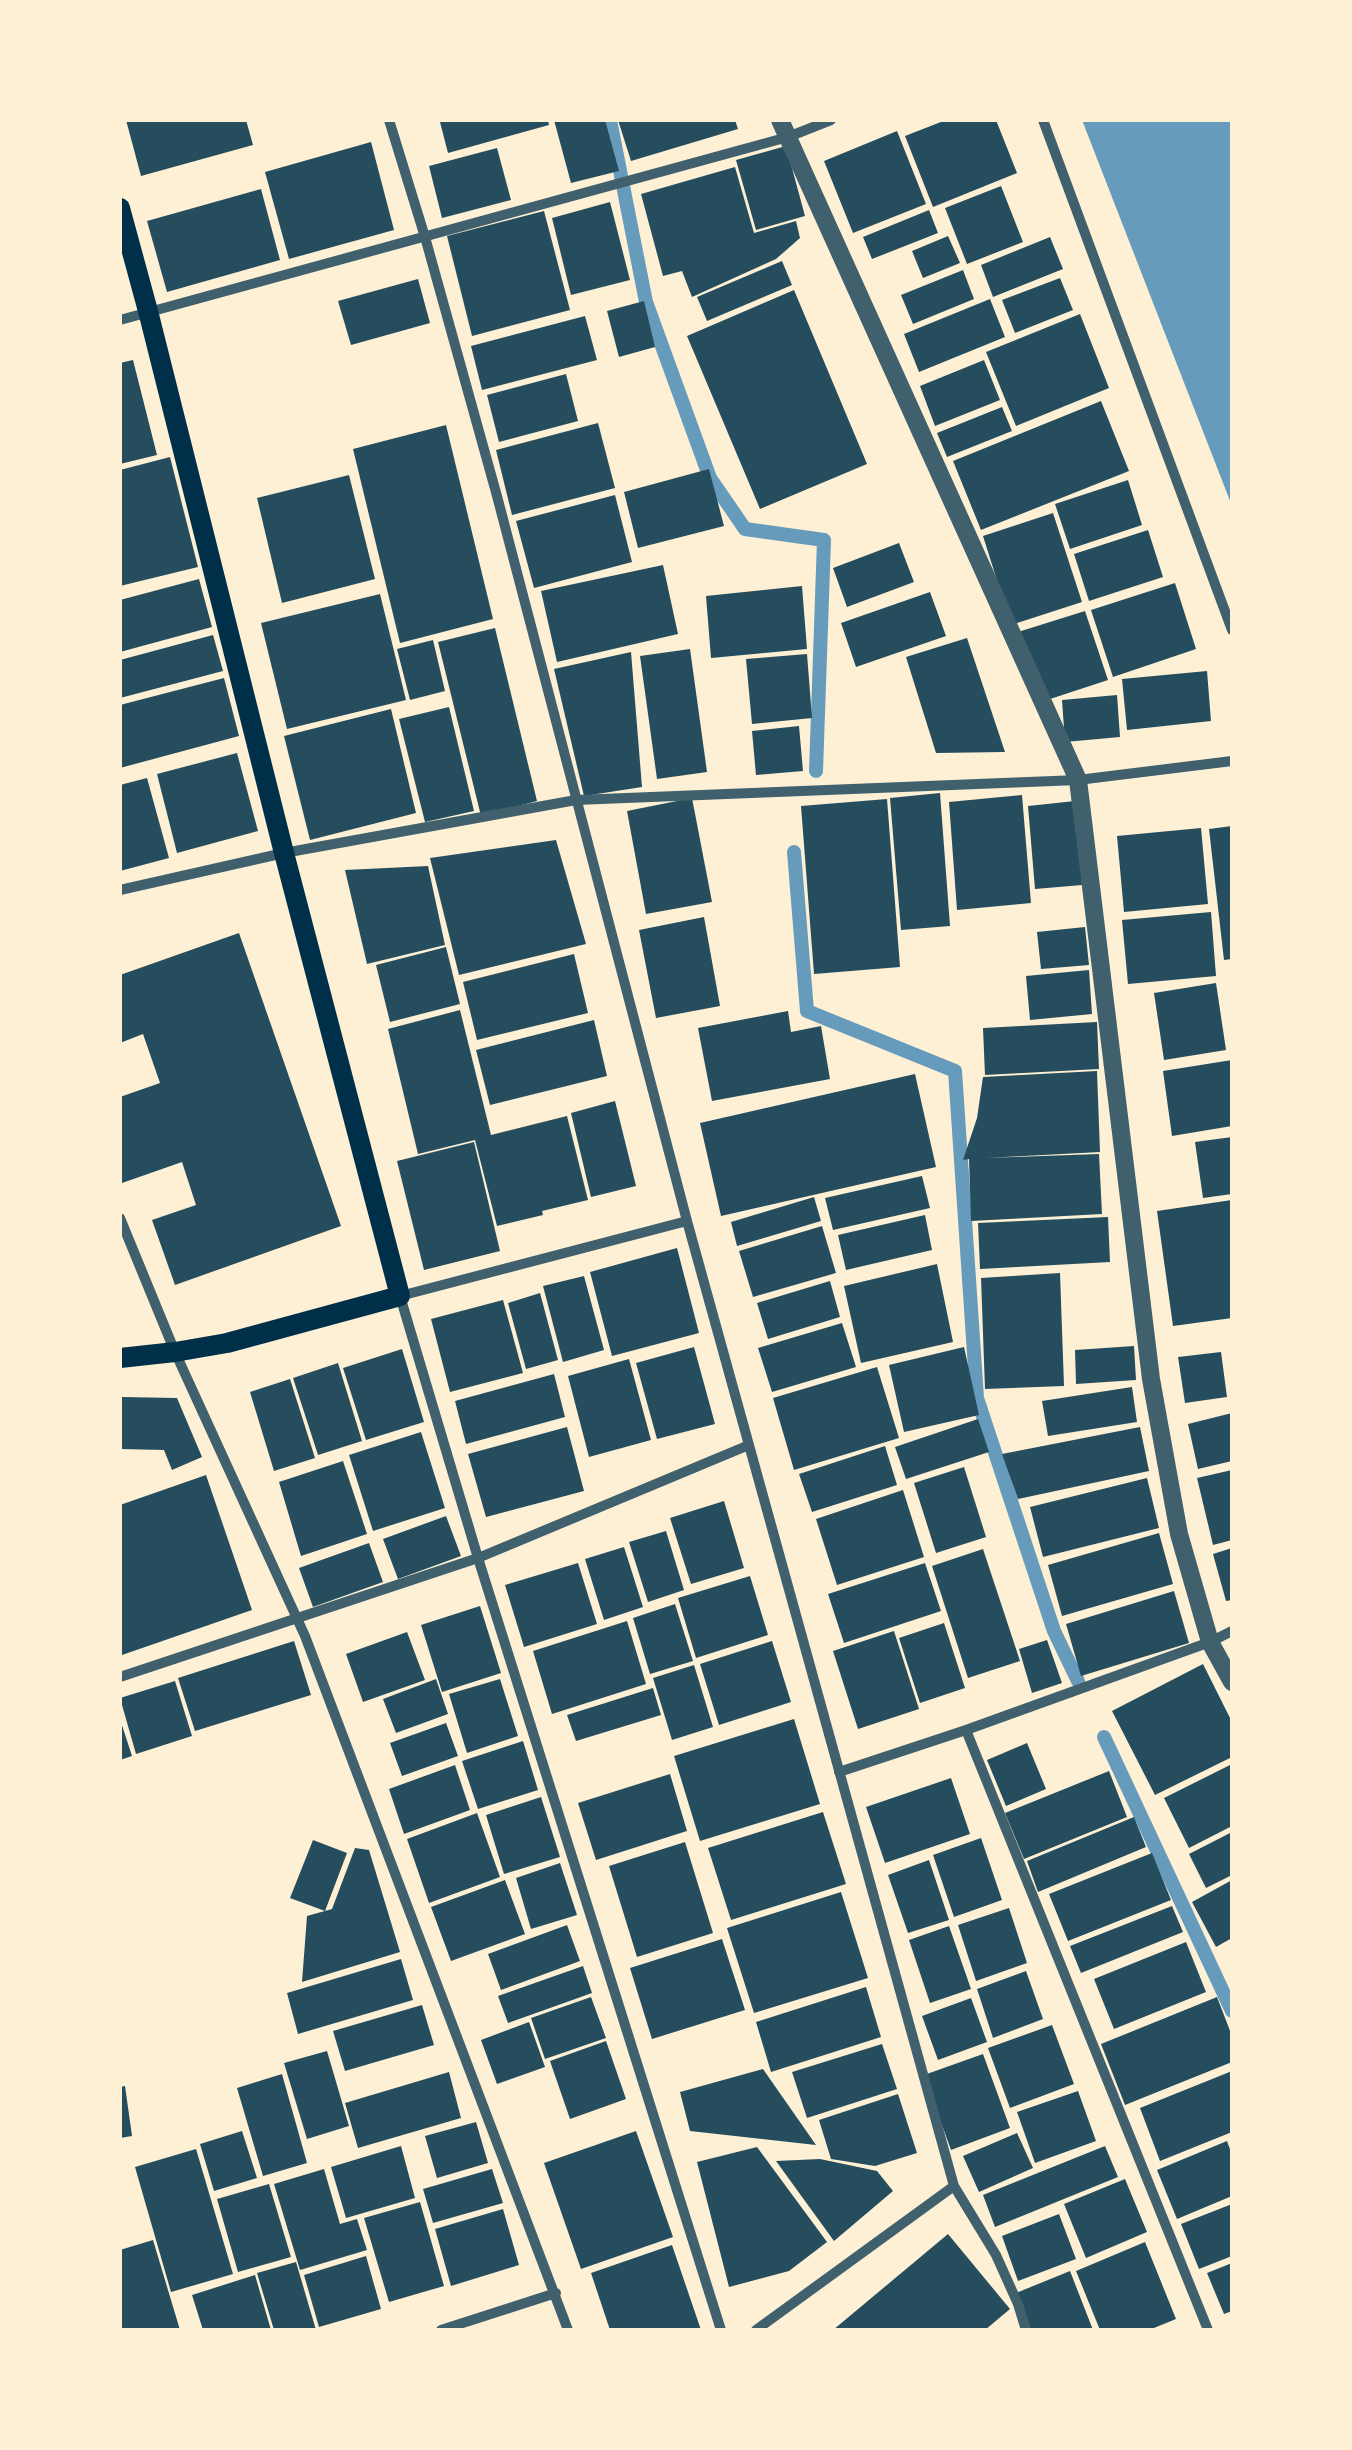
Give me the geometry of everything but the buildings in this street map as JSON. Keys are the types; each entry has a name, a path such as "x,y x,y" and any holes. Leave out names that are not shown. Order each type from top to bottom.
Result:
{"main road":[{"path":"120,208 400,1296 228,1343 120,1358"}],"street":[{"path":"390,120 426,237 687,1221 954,2186 996,2255 1026,2330"},
{"path":"120,320 426,237 784,129 830,120"},
{"path":"1042,120 1232,630"},
{"path":"784,129 1078,780 1152,1379 1179,1534 1210,1642 1232,1682"},
{"path":"120,890 284,852 576,800 1078,780 1232,761"},
{"path":"120,1218 175,1352 297,1619 568,2330"},
{"path":"687,1221 400,1296 478,1558 721,2330"},
{"path":"120,1677 478,1558 749,1445"},
{"path":"839,1772 966,1730 1232,1631"},
{"path":"966,1730 1208,2330"},
{"path":"756,2330 954,2186"},
{"path":"441,2330 556,2293"}],"water":[{"path":"1082,120 1232,120 1232,506"}],"waterway":[{"path":"610,120 646,302 710,478 745,529 824,540 816,771"},
{"path":"794,852 807,1011 955,1071 977,1398 1054,1631 1078,1681"},
{"path":"1104,1737 1232,2011"}]}
